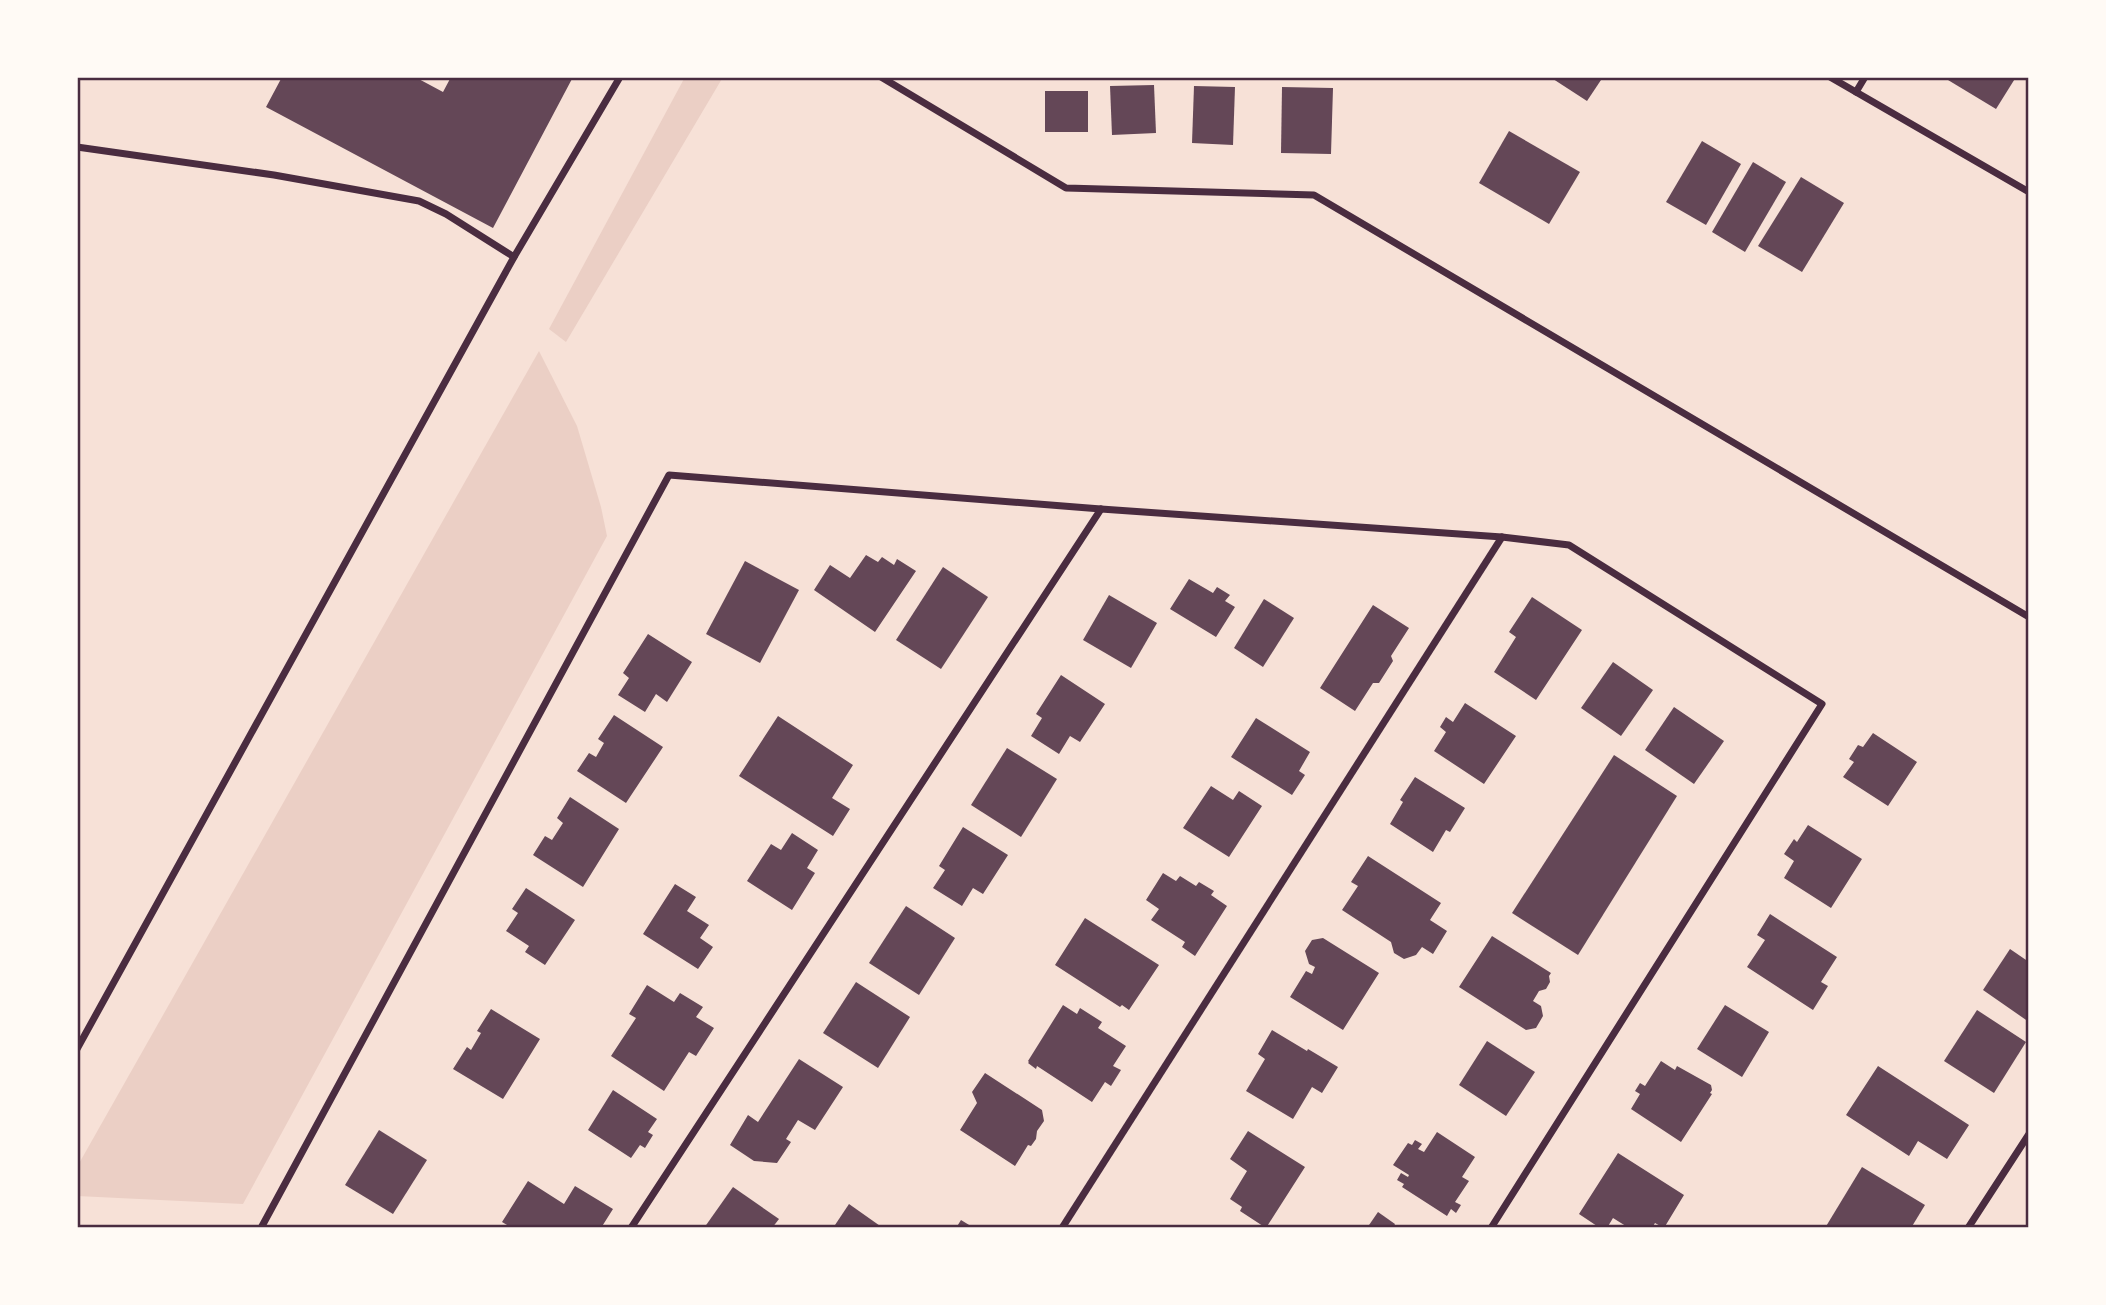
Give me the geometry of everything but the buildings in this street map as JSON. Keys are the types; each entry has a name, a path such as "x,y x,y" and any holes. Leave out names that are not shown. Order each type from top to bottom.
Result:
{"street":[{"path":"77,1049 514,257 620,77"},
{"path":"881,77 1066,188 1314,195 2029,617"},
{"path":"1830,77 2029,192"},
{"path":"1856,92 1865,77"},
{"path":"77,147 274,175 419,201 446,214 514,257"},
{"path":"261,1228 669,475 1502,537 1569,545 1822,704 1491,1228"},
{"path":"631,1228 1101,509"},
{"path":"1062,1228 1502,537"},
{"path":"1968,1228 2029,1134"}],"shaded area":[{"path":"685,77 723,77 566,342 549,329"},
{"path":"539,351 577,426 607,536 243,1204 77,1196 77,1167"}]}
